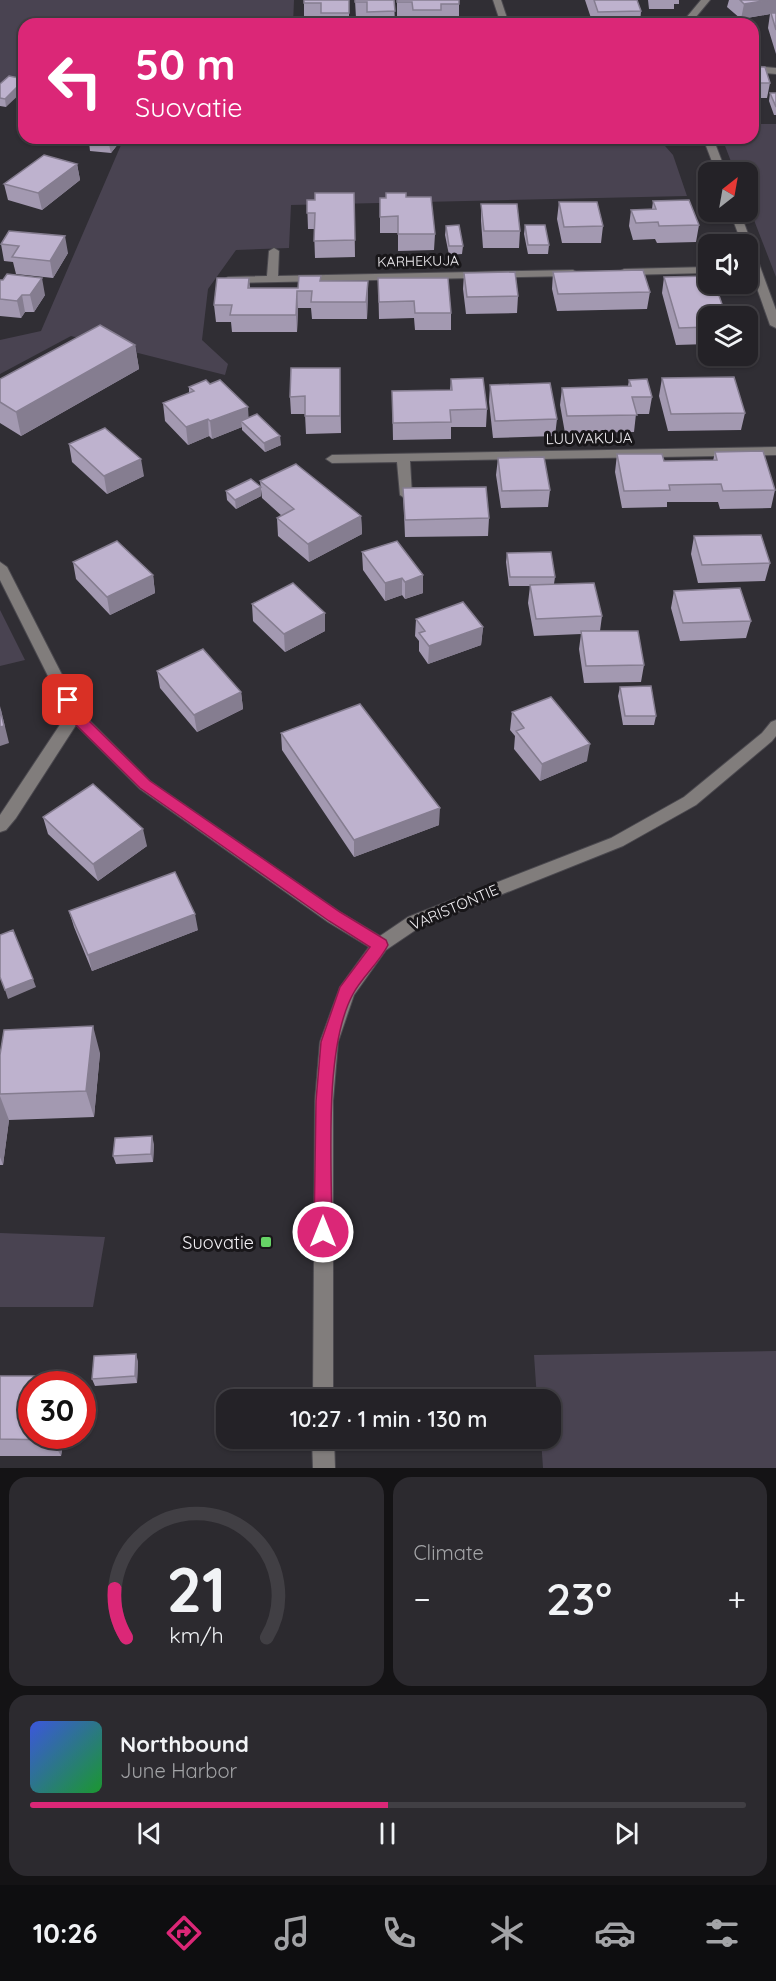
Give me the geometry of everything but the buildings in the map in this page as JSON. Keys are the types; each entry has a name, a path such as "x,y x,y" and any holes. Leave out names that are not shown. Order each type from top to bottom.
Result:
{"street":[{"path":"497,0 503,18"},
{"path":"690,18 706,0"},
{"path":"759,70 776,71"},
{"path":"710,144 716,162"},
{"path":"272,279 274,252"},
{"path":"617,272 698,270"},
{"name":"KARHEKUJA","path":"224,280 583,273"},
{"path":"758,285 776,325"},
{"name":"LUUVAKUJA","path":"332,459 776,451"},
{"path":"404,458 406,495"},
{"path":"0,567 75,715 145,785 334,917 380,945"},
{"path":"0,826 31,782 59,735 75,715"},
{"name":"VARISTONTIE","path":"323,1389 324,1101 329,1042 346,992 380,945 414,922 447,907 617,842 690,801 767,737 776,726"},
{"path":"324,1449 324,1468"}],"shaded area":[{"path":"0,0 294,0 293,18 18,18 18,88 0,92"},
{"path":"759,124 776,124 776,277 755,222 758,222 758,162 731,162 724,144 759,144"},
{"path":"121,144 663,144 673,155 687,196 291,205 289,248 236,250 208,289 202,340 228,364 225,375 71,336 0,374 0,340 41,331"},
{"path":"0,610 25,660 0,666"},
{"path":"0,1233 105,1237 93,1307 0,1307"},
{"path":"776,1351 776,1468 543,1468 542,1449 561,1449 561,1389 536,1389 534,1355"}],"place":[{"name":"Suovatie","path":"266,1242"}],"route":[{"path":"68,700 75,715 145,785 334,917 380,945 346,992 329,1042 324,1101 323,1232"}]}
